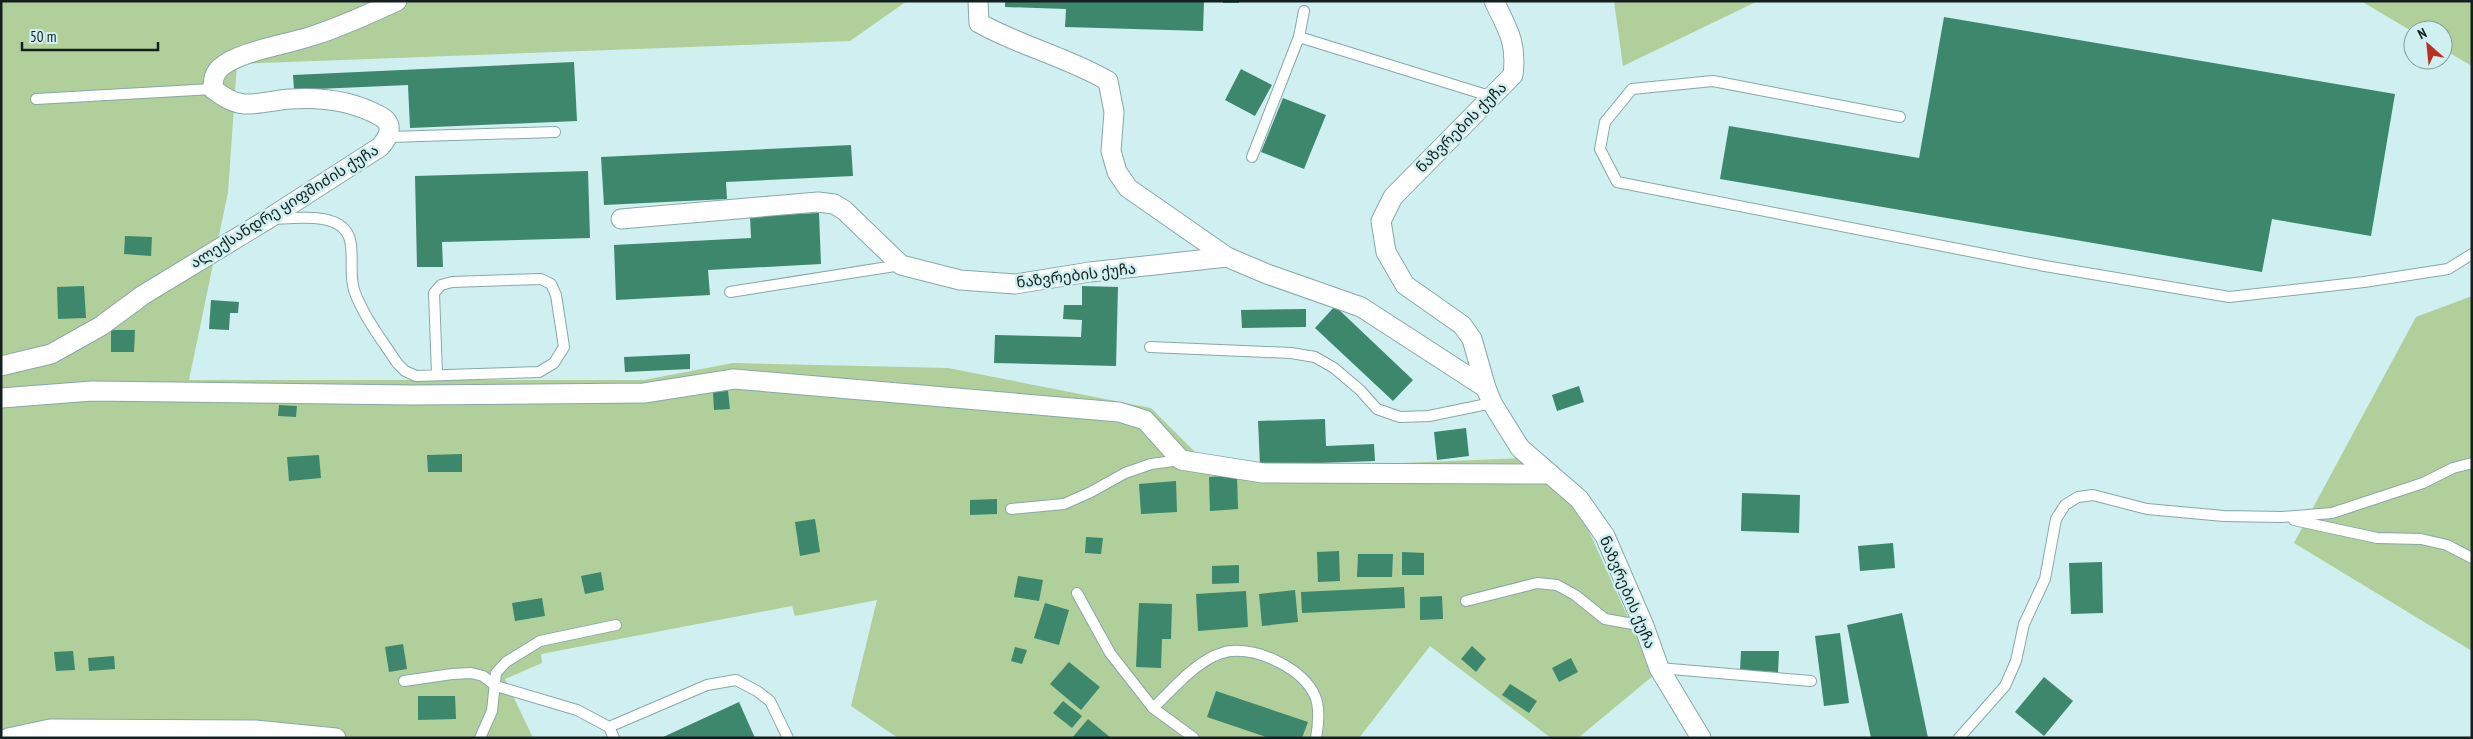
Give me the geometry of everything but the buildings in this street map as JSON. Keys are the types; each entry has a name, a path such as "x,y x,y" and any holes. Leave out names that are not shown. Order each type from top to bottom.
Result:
{"street":[{"path":"213,89 213,78 220,68 230,62 250,54 317,35 396,1"},
{"name":"ნაზვრების ქუჩა","path":"978,1 979,23 996,32 1089,70 1108,81 1114,112 1111,151 1117,172 1128,188 1227,257 1267,274 1361,307 1489,395"},
{"name":"ნაზვრების ქუჩა","path":"1494,1 1511,36 1516,56 1513,75 1392,196 1381,221 1386,252 1404,286 1462,325 1472,339 1489,395 1520,448 1579,499 1605,536 1644,626 1659,668 1701,738"},
{"name":"ალექსანდრე ყიფშიძის ქუჩა","path":"1,366 51,354 101,326 143,295 268,219 380,147 389,137 390,126 384,118 366,108 338,101 292,99 242,104 225,98 213,89"},
{"name":"ნაზვრების ქუჩა","path":"621,219 818,202 834,204 844,210 901,265 960,280 1016,284 1090,272 1227,257"},
{"path":"1,398 92,391 413,395 644,393 734,379 1119,412 1145,420 1181,460 1263,472 1550,474"},
{"path":"8,738 50,729 255,730 336,738"}],"lane":[{"path":"1252,157 1299,37 1304,11"},
{"path":"1299,37 1493,97"},
{"path":"1900,117 1713,81 1632,89 1605,122 1600,149 1617,182 2044,266 2229,296 2364,282 2448,269 2472,254"},
{"path":"36,99 213,89"},
{"path":"389,137 555,132"},
{"path":"268,219 316,218 334,222 346,230 350,240 350,270 354,288 360,302 397,363 405,371 416,376 539,372 554,363 564,346 556,295 551,284 541,279 452,282 441,285 434,293 437,374"},
{"path":"730,292 901,265"},
{"path":"1150,347 1291,353 1316,357 1334,368 1377,409 1400,417 1429,416 1489,395"},
{"path":"413,395 416,376"},
{"path":"1011,509 1064,504 1091,492 1125,473 1151,464 1181,460"},
{"path":"1959,738 2005,686 2016,661 2024,624 2045,579 2056,519 2066,505 2078,497 2093,495 2147,509 2224,516 2282,517 2332,513 2423,483 2453,468 2472,463"},
{"path":"2282,517 2377,538 2421,539 2438,543 2472,558"},
{"path":"1466,601 1537,583 1557,585 1575,595 1605,619 1644,626"},
{"path":"1078,593 1110,653 1153,708 1194,738"},
{"path":"480,738 492,711 496,673 506,662 519,652 540,642 616,625"},
{"path":"1153,708 1194,670 1212,657 1231,650 1258,654 1284,665 1308,685 1316,697 1318,728 1316,738"},
{"path":"1659,668 1811,681"},
{"path":"404,681 471,674 483,676 496,686 578,710 609,727 614,738"},
{"path":"609,727 707,685 736,680 757,691 770,701 788,738"}],"green space":[{"path":"1,1 907,1 850,41 237,64 228,192 189,380 644,380 733,363 948,368 1151,408 1201,458 1254,469 1525,458 1578,507 1654,675 1578,738 1551,738 1430,646 1359,738 898,738 851,706 877,600 795,616 792,606 541,654 542,663 505,679 533,738 1,738"},
{"path":"1614,1 1758,1 1623,66"},
{"path":"2361,1 2472,1 2472,66 2453,55 2453,20 2403,20 2403,26"},
{"path":"2472,296 2472,651 2294,543 2416,317"}]}
